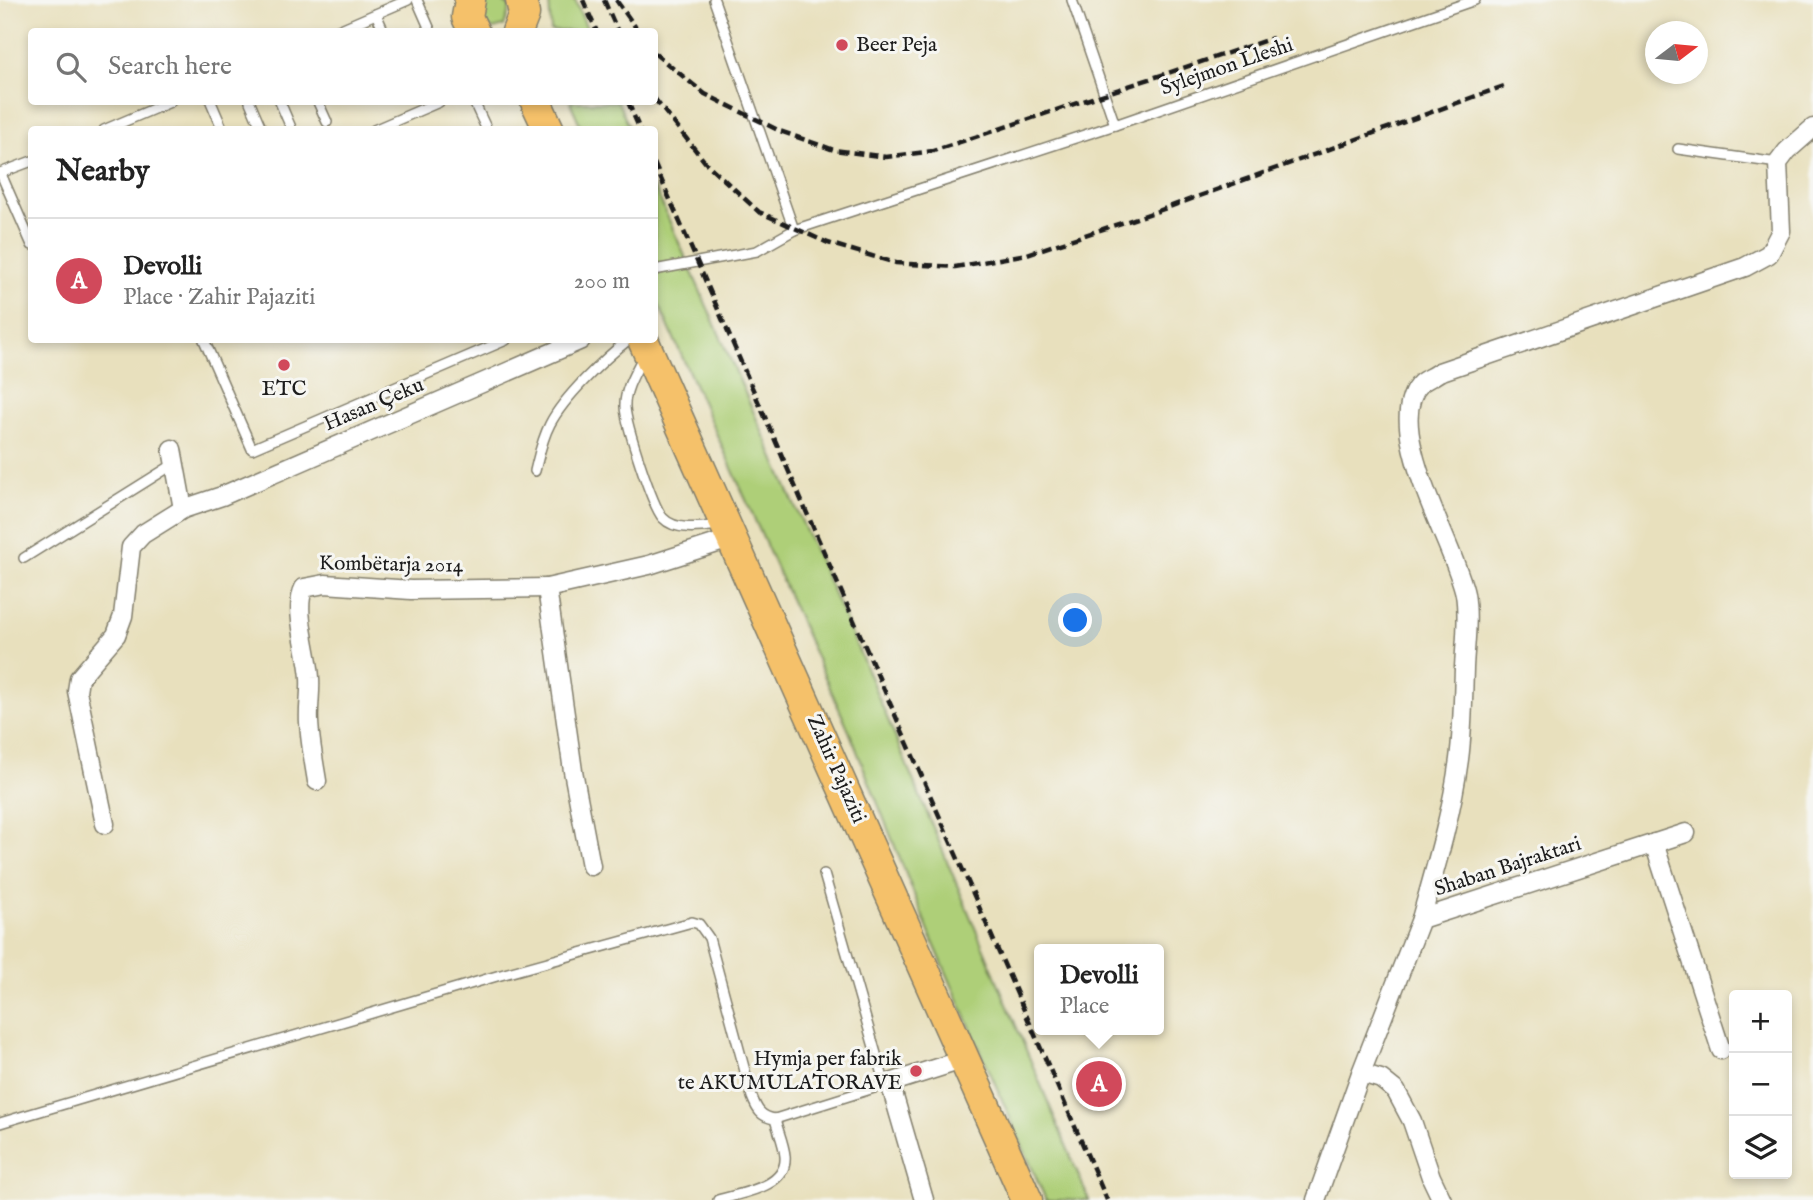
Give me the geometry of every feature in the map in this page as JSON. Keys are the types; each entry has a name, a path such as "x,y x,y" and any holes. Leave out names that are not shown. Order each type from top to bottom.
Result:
{"main road":[{"path":"537,105 547,126"},
{"name":"Zahir Pajaziti","path":"639,343 730,531 1027,1200"}],"street":[{"path":"1421,919 1445,830 1458,768 1467,622 1465,593 1431,509 1415,458 1409,432 1410,404 1420,384 1439,372 1745,267 1769,254 1780,231 1778,163 1787,151 1813,128"},
{"name":"Hasan Çeku","path":"105,824 77,691 79,678 116,635 123,616 131,547 143,534 183,509 222,496 574,343"},
{"path":"173,457 183,509"},
{"name":"Kombëtarja 2014","path":"317,781 309,723 308,654 299,596 304,587 324,584 411,590 547,588 649,565 730,531"},
{"path":"547,588 573,771 591,866"},
{"name":"Shaban Bajraktari","path":"1316,1200 1421,919 1686,833"},
{"path":"1654,843 1721,1050"},
{"path":"924,1200 888,1084 965,1059"},
{"path":"1362,1073 1381,1079 1396,1090 1412,1121 1431,1177 1442,1200"}],"lane":[{"path":"343,28 393,3 408,0"},
{"path":"417,0 429,28"},
{"path":"714,0 794,230"},
{"path":"1072,0 1115,125"},
{"name":"Sylejmon Lleshi","path":"658,269 757,251 794,230 1115,125 1475,0"},
{"path":"376,13 382,28"},
{"path":"118,126 164,105"},
{"path":"212,105 221,126"},
{"path":"251,105 260,126"},
{"path":"281,105 290,126"},
{"path":"319,105 327,122"},
{"path":"383,126 432,105"},
{"path":"475,105 485,126"},
{"path":"1678,149 1778,163"},
{"path":"28,163 1,173 28,236"},
{"path":"205,343 252,449 499,343"},
{"path":"536,471 541,443 551,421 608,355 639,343"},
{"path":"639,343 633,377 624,404 630,435 663,518 681,527 730,531"},
{"path":"24,558 173,457"},
{"path":"0,1123 692,922 699,924 709,938 757,1110 765,1118 775,1119 888,1084 824,874"},
{"path":"718,1200 777,1179 783,1171 785,1159 775,1119"}],"green space":[{"path":"484,0 496,0 508,5 510,8 504,26 492,28 484,25 480,5"},
{"path":"549,0 575,0 587,28 551,28"},
{"path":"571,105 619,105 629,126 581,126"},
{"path":"658,195 865,665 1089,1200 1046,1200 933,942 849,731 658,303"}],"railway":[{"path":"583,0 595,28"},
{"path":"604,0 616,28"},
{"path":"616,0 636,28"},
{"path":"658,56 705,94 780,131 834,150 886,157 933,151 1273,38"},
{"path":"658,103 705,162 759,212 828,243 896,263 955,267 1027,254 1158,211 1504,86"},
{"path":"629,105 638,126"},
{"path":"658,172 1034,1033"},
{"path":"1035,1035 1107,1200"}],"place":[{"name":"Beer Peja","path":"842,45"},
{"name":"ETC","path":"284,365"},
{"name":"Hymja per fabrik te AKUMULATORAVE","path":"916,1071"},
{"name":"Devolli","path":"1099,1084"}]}
